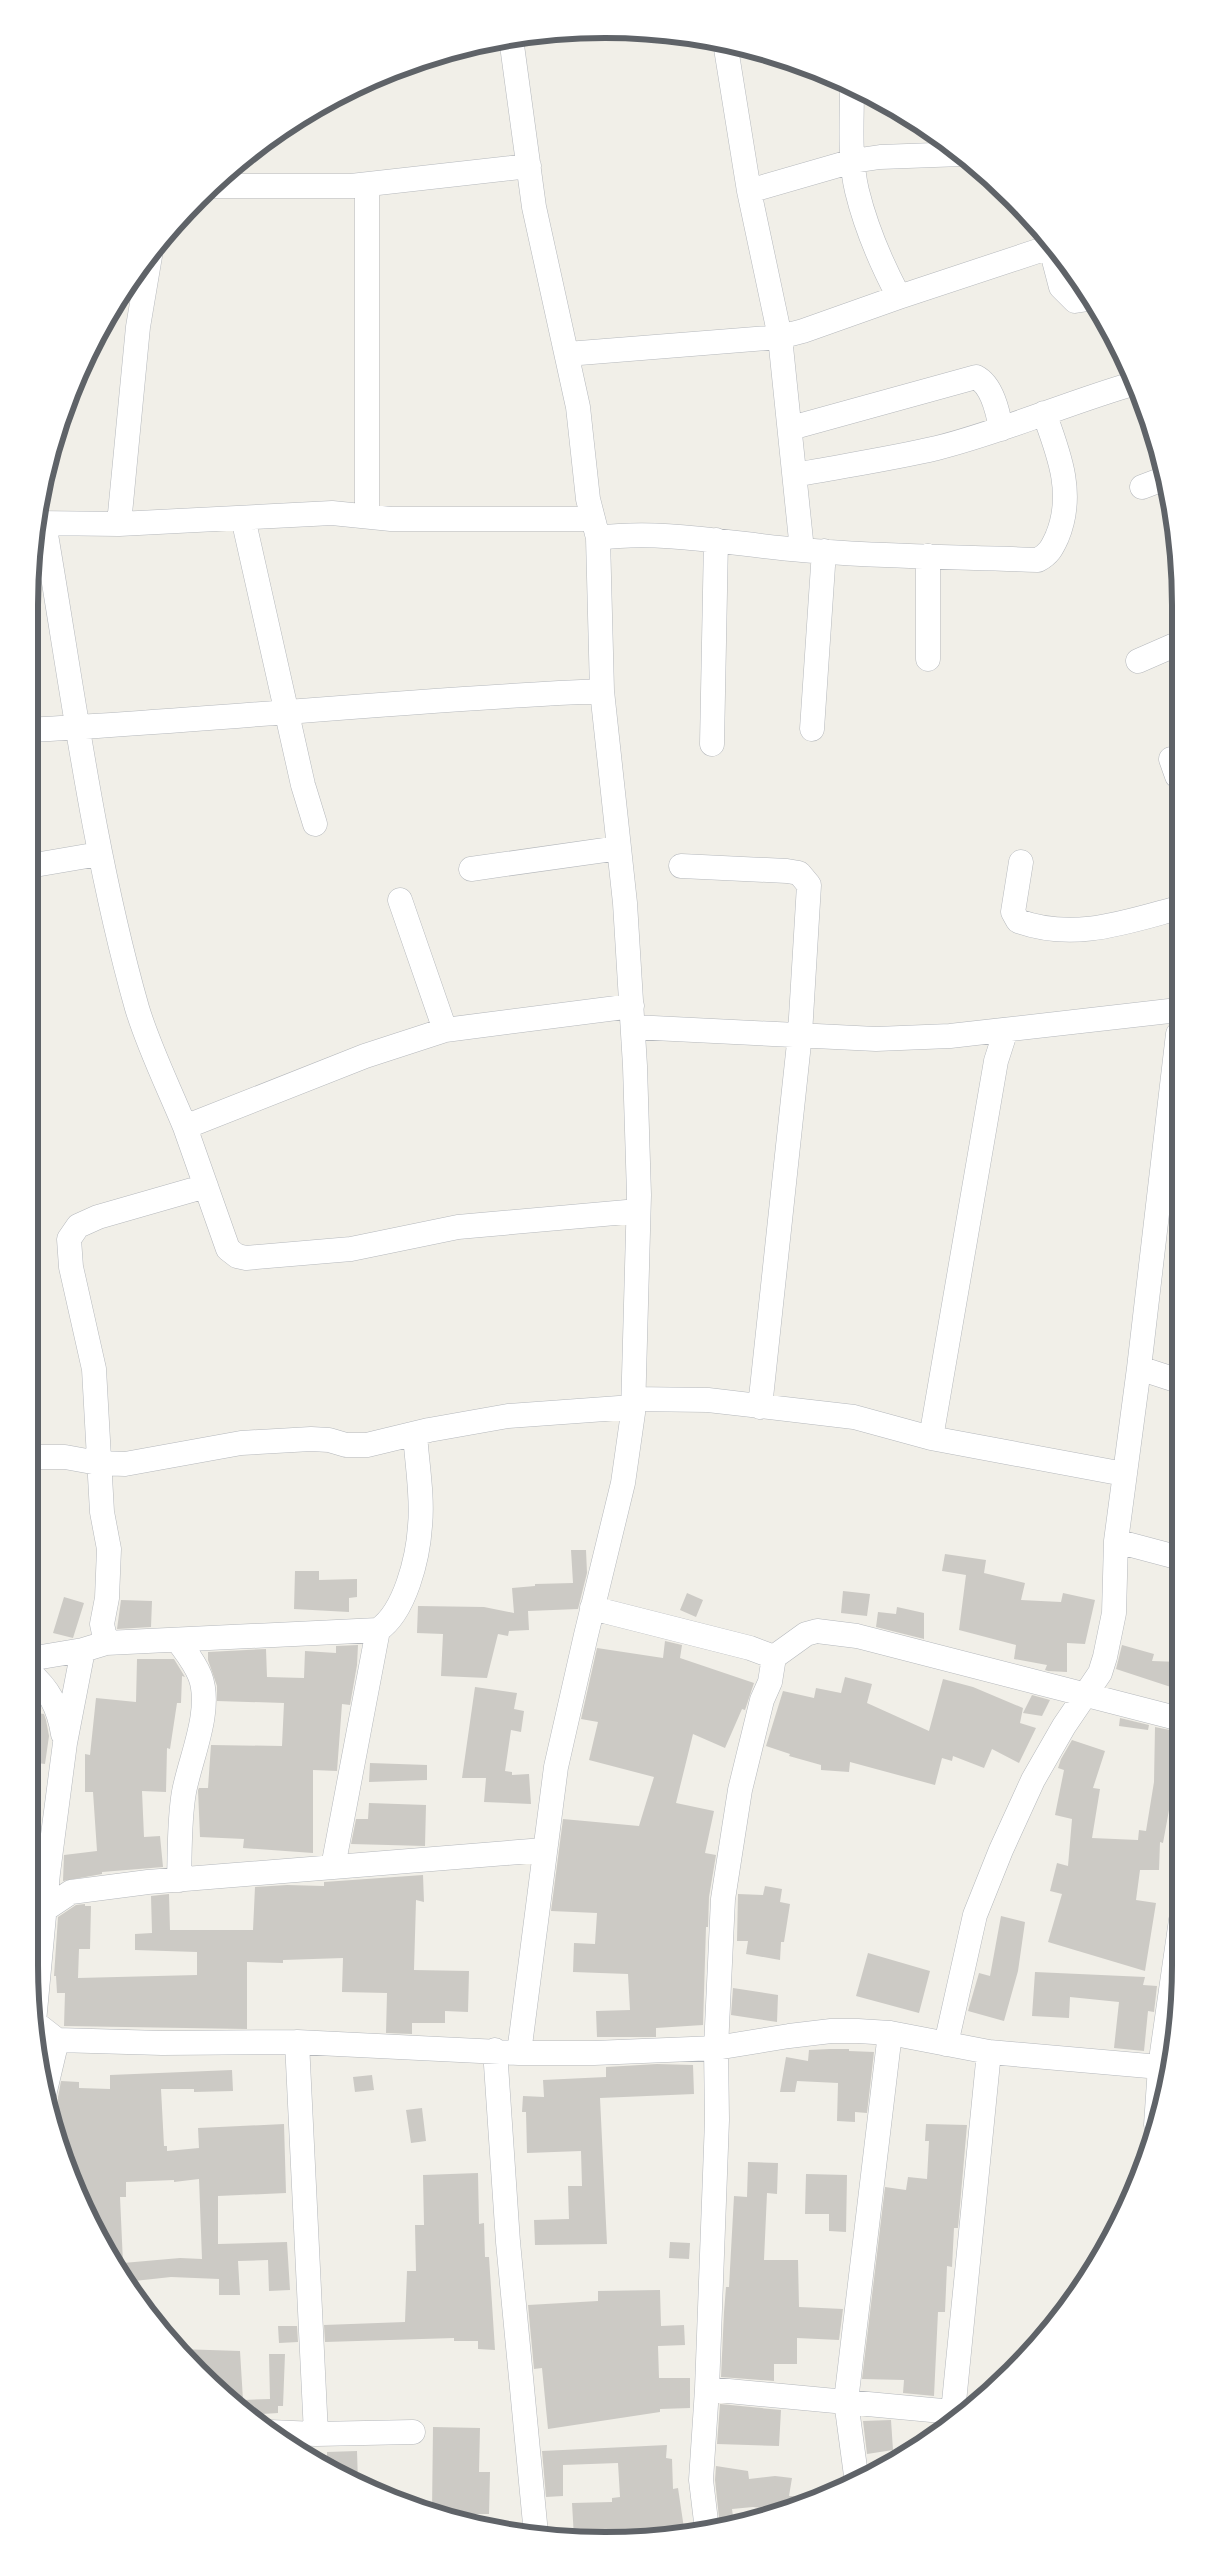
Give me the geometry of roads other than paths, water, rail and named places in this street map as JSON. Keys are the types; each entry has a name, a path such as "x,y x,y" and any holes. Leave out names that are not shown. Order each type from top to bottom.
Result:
{"street":[{"path":"512,45 534,207 578,407 595,528 602,691 625,903 632,1017 638,1211 633,1402 623,1483 556,1767 519,2053"},
{"path":"726,51 748,191 780,337 795,475 813,551 812,729"},
{"path":"852,94 853,161 856,190 878,258 898,297"},
{"path":"748,191 853,161 880,157 949,154"},
{"path":"223,186 367,185 529,166"},
{"path":"367,185 367,516"},
{"path":"567,354 780,337 803,331 1044,246"},
{"path":"1053,257 1061,287 1075,301 1083,300"},
{"path":"119,524 138,327 148,270"},
{"path":"791,428 976,377 983,380 993,401 1001,429"},
{"path":"795,475 937,448 1001,429 1088,396 1128,385"},
{"path":"43,523 119,524 332,513 595,528 625,534 716,540 813,551 1038,560 1048,554 1062,522 1066,493 1060,454 1044,413"},
{"path":"243,518 303,785 315,824"},
{"path":"42,533 79,727 100,854 137,1008 185,1127 228,1249 237,1256 246,1258 351,1249 458,1227 638,1211"},
{"path":"712,744 716,540"},
{"path":"928,556 928,659"},
{"path":"1138,661 1172,646"},
{"path":"38,729 486,696 602,691"},
{"path":"471,869 619,848"},
{"path":"38,864 100,854"},
{"path":"1021,862 1013,912 1018,921 1036,928 1084,931 1172,909"},
{"path":"680,866 788,871 799,873 809,885 800,1034 760,1407"},
{"path":"400,900 445,1030"},
{"path":"185,1127 365,1056 445,1030 632,1017 800,1034 876,1039 950,1036 1172,1011"},
{"path":"931,1438 996,1061 1006,1030"},
{"path":"946,2044 975,1915 1001,1850 1033,1780 1085,1694 1100,1673 1105,1657 1114,1613 1116,1541 1124,1474 1169,1174 1172,1127"},
{"path":"106,1643 102,1624 107,1598 109,1549 102,1512 94,1369 71,1267 70,1239 72,1232 78,1226 98,1217 206,1186"},
{"path":"1139,1368 1172,1379"},
{"path":"38,1457 65,1457 98,1463 125,1464 242,1444 311,1439 329,1440 346,1445 367,1445 508,1416 633,1402 708,1400 854,1418 931,1438 1124,1474"},
{"path":"38,1658 84,1650 106,1643 378,1630 388,1624 398,1609 416,1551 420,1526 415,1434"},
{"path":"1116,1541 1172,1556"},
{"path":"592,1608 750,1648 774,1657"},
{"path":"333,1868 378,1630"},
{"path":"706,2524 701,2480 707,2389 717,2120 716,2048 723,1899 740,1790 762,1700 770,1682 774,1657 806,1634 817,1631 857,1636 1172,1717"},
{"path":"178,1641 198,1672 203,1694 198,1744 184,1792 179,1880"},
{"path":"38,1974 48,1873 65,1743 84,1650"},
{"path":"38,1680 56,1705 65,1743"},
{"path":"44,1910 71,1892 179,1880 544,1850"},
{"path":"48,1873 62,1887 71,1892"},
{"path":"1158,2090 1171,1994"},
{"path":"41,2028 57,2040 162,2043 297,2042 459,2051 495,2050 519,2053 594,2053 716,2048 832,2030 890,2033 989,2052 1160,2068"},
{"path":"856,2474 846,2401 890,2033"},
{"path":"48,2077 57,2040"},
{"path":"297,2042 316,2434"},
{"path":"495,2050 508,2242 535,2528"},
{"path":"955,2411 989,2052"},
{"path":"707,2389 846,2401 948,2416"},
{"path":"284,2433 316,2434 413,2432"}]}
